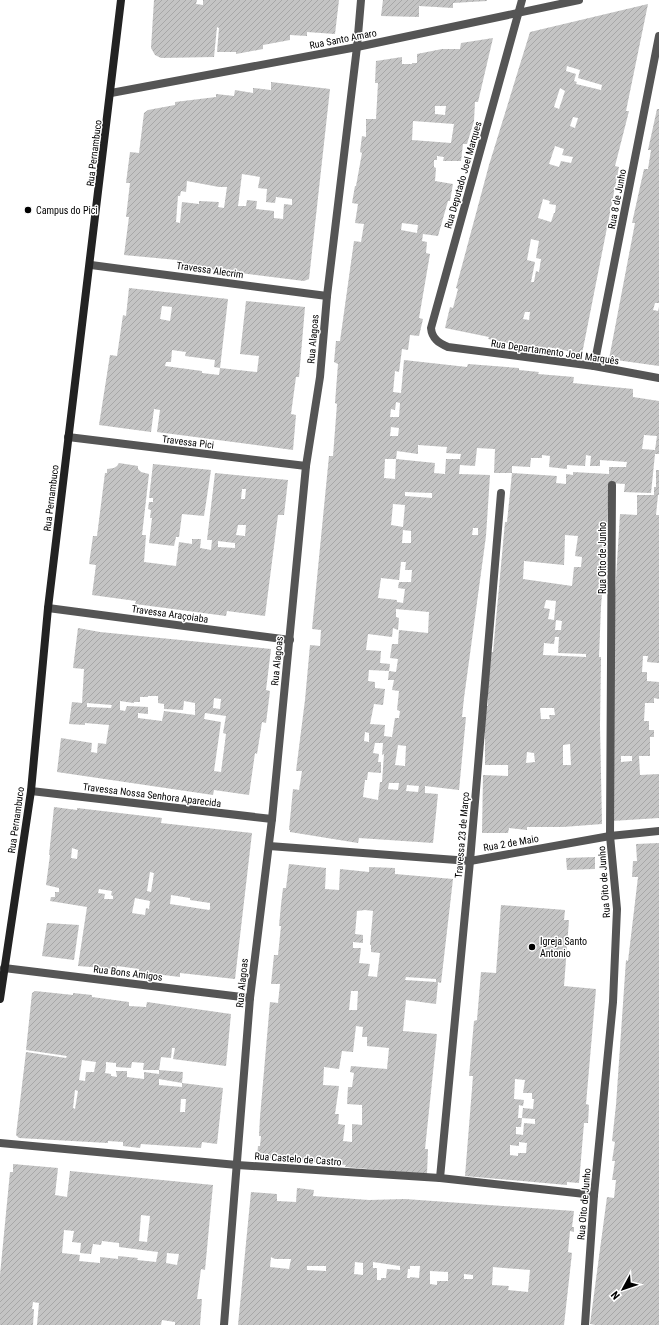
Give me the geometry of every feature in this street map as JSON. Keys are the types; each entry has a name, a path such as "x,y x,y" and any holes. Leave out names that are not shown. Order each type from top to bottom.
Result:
{"street":[{"name":"Rua Pernambuco","path":"0,999 30,791 48,608 122,0"},
{"name":"Rua Alagoas","path":"224,1325 250,998 272,819 306,466 320,377 327,296 357,48 361,0"},
{"name":"Rua Deputado Joel Marques","path":"448,347 436,340 432,335 430,328 522,0"},
{"name":"Rua Santo Amaro","path":"111,93 357,48 579,0"},
{"name":"Rua 8 de Junho","path":"594,366 659,36"},
{"name":"Travessa Alecrim","path":"90,265 327,296"},
{"name":"Rua Departamento Joel Marquês","path":"448,347 594,366 659,378"},
{"name":"Travessa Pici","path":"68,437 306,466"},
{"name":"Rua Oito de Junho","path":"585,1325 594,1195 613,1002 618,908 610,836 612,485"},
{"name":"Travessa 23 de Março","path":"440,1178 470,861 501,493"},
{"name":"Travessa Araçoiaba","path":"48,608 290,640"},
{"name":"Travessa Nossa Senhora Aparecida","path":"30,791 272,819"},
{"name":"Rua 2 de Maio","path":"269,846 470,861 610,836 659,830"},
{"name":"Rua Bons Amigos","path":"4,968 250,998"},
{"name":"Rua Castelo de Castro","path":"0,1143 237,1165 440,1178 594,1195"}],"building":[{"path":"154,0 197,0 196,4 203,5 203,0 339,0 335,34 307,32 307,36 290,35 290,40 263,45 263,49 236,54 236,52 217,52 219,28 217,27 214,57 161,58 155,55 151,48"},
{"path":"383,0 487,1 453,3 453,8 419,6 419,17 381,16"},
{"path":"648,4 626,111 629,111 615,166 619,167 582,354 548,347 547,351 488,339 489,337 445,328 450,307 453,308 458,289 456,288 489,165 530,32","holes":["567,66 580,70 578,78 602,85 601,90 576,84 577,82 574,81 576,74 566,71","560,88 565,91 559,109 554,107","573,117 578,118 575,128 570,126","555,146 564,149 562,155 573,157 571,163 561,161 559,167 549,164","543,199 550,201 549,204 556,205 555,213 551,222 538,218","531,239 539,241 536,258 541,259 539,272 536,271 534,282 531,282 535,262 527,260","525,312 530,312 529,320 523,319"]},
{"path":"493,38 478,102 475,102 474,121 467,144 463,144 461,161 443,161 444,157 437,156 437,160 434,160 434,167 436,168 435,181 453,184 450,201 448,201 438,236 423,234 422,241 427,242 426,253 430,254 419,318 423,319 419,336 410,335 408,350 402,349 399,372 395,371 393,392 401,393 404,360 467,367 468,364 519,368 519,370 539,372 538,374 574,377 573,383 633,389 633,397 659,401 659,454 655,454 651,493 624,492 625,484 609,483 599,657 601,657 600,726 602,824 563,827 527,827 527,830 509,828 508,833 482,833 483,775 508,776 508,765 485,765 485,706 488,706 488,670 490,670 488,652 493,652 505,522 507,522 512,473 494,473 495,449 477,448 475,466 460,465 459,474 490,475 486,536 462,717 466,717 459,790 425,786 425,793 438,794 433,843 359,838 358,843 290,832 293,789 299,790 302,771 296,771 310,645 320,646 321,630 312,629 329,456 333,456 337,404 335,403 338,364 334,362 336,341 340,341 354,241 361,242 364,224 355,223 358,204 352,203 362,153 360,152 362,136 366,137 366,119 376,119 378,83 375,83 376,61 402,57 402,64 417,63 417,54 442,49 460,49 461,43","holes":["435,106 446,106 445,115 435,114","413,121 454,124 451,143 412,140","402,223 418,225 417,233 401,230","396,402 400,403 399,417 390,417 391,409 395,410","391,427 399,428 398,436 390,436","644,435 657,436 655,450 642,449","418,445 447,447 446,453 461,454 460,459 446,459 445,474 434,473 435,463 396,459 397,451 418,454","542,455 550,456 549,467 567,469 567,465 585,466 586,455 591,456 590,466 600,466 600,460 627,462 626,467 609,467 609,474 573,472 573,475 566,474 566,484 556,483 557,476 512,473 512,466 530,467 531,458 542,458","385,459 396,459 395,479 384,478","405,492 432,493 432,498 405,496","393,504 405,505 403,527 391,525","473,528 478,528 478,535 472,535","403,530 411,531 411,543 402,543","565,535 578,536 575,556 582,557 581,567 574,567 572,586 523,579 524,561 564,565","401,562 406,562 405,570 412,570 411,582 399,582 398,588 405,589 403,603 397,602 397,600 378,598 381,578 399,580","546,600 556,601 554,620 548,619 550,609 544,608","396,609 429,612 428,633 399,630 398,644 392,644 390,658 398,659 396,672 389,671 390,664 380,663 381,651 366,650 368,634 392,637 393,628 398,630 399,618 396,617","556,620 562,621 561,630 555,630","555,637 559,637 558,653 586,654 586,657 543,655 544,643 554,644","369,670 389,671 388,680 394,680 392,690 399,691 397,710 400,711 399,718 395,718 392,737 384,736 385,725 370,724 374,704 383,705 385,689 375,688 375,682 368,681","540,708 554,708 555,715 549,715 550,719 541,719","365,732 369,733 369,742 364,741","375,743 383,743 382,755 384,754 382,782 380,782 378,800 363,797 365,780 367,780 368,772 381,773 381,762 378,762 379,754 373,753","570,744 571,765 563,765 563,745","398,745 406,746 405,766 395,765","527,752 534,753 535,762 526,763","389,783 399,783 398,790 388,789","407,785 419,786 418,792 406,791"]},
{"path":"271,82 330,89 309,279 304,281 177,265 177,260 124,255 129,217 126,217 130,183 126,183 130,152 139,153 144,113 148,110 175,105 175,102 216,97 216,94 234,96 235,90 253,93 253,88 271,90","holes":["242,174 260,177 258,188 267,189 266,202 275,203 276,197 292,199 292,205 284,204 283,219 274,218 274,211 256,209 257,201 247,200 246,206 238,206","187,181 227,187 224,208 218,207 219,202 199,201 199,204 182,202 180,223 176,222 178,196 180,196 181,191 186,192"]},
{"path":"657,109 659,109 659,303 655,303 653,310 658,311 659,307 659,366 609,359 635,223 632,223 644,169 648,169 651,150 648,150"},
{"path":"129,288 228,299 220,368 257,372 259,356 240,354 246,301 305,307 299,377 296,377 291,414 296,415 293,450 157,432 160,410 154,409 151,432 99,425 110,355 117,356 123,315 126,316","holes":["162,306 172,307 170,321 160,319","172,350 186,352 185,356 215,360 214,367 220,368 219,375 202,373 202,371 165,366 166,362 171,362"]},
{"path":"119,463 138,466 138,469 141,472 149,474 142,535 146,535 144,562 176,566 179,542 192,544 192,539 201,539 200,548 211,550 212,540 207,540 215,473 288,480 284,515 278,515 265,616 227,611 226,616 135,604 136,601 92,595 96,565 89,564 93,536 97,536 105,473 107,473 107,469 117,466","holes":["242,489 246,489 245,499 241,499","238,525 246,525 245,536 236,535","218,541 235,543 235,548 218,547"]},
{"path":"153,464 211,470 204,516 182,514 179,537 176,537 174,546 149,543 152,518 150,518 151,510 148,509 149,502 153,502 153,498 149,498"},
{"path":"656,470 659,470 659,495 656,515 659,515 659,663 647,662 648,656 643,656 642,672 647,672 647,681 659,682 659,699 654,698 654,703 645,703 644,721 649,721 649,730 654,730 654,737 650,737 650,756 639,756 640,775 659,774 659,818 612,821 612,643 620,514 637,515 637,495 654,495 654,487 656,487","holes":["621,756 632,756 632,761 621,762"]},
{"path":"78,628 100,632 271,649 266,690 270,691 266,723 262,722 257,754 255,753 249,795 214,790 213,795 57,772 61,738 92,743 91,752 97,753 98,743 106,744 109,725 85,723 85,725 69,724 72,702 82,703 84,669 73,668","holes":["158,696 158,703 164,704 164,709 183,710 184,701 195,703 195,715 164,711 162,721 138,718 138,713 148,714 148,707 127,706 125,711 120,710 120,701 134,703 140,702 140,697","214,698 221,699 220,709 213,708","87,703 112,705 111,708 87,707","205,713 226,716 223,733 226,734 221,772 214,771 221,722 204,719"]},
{"path":"54,807 77,810 77,808 162,818 161,823 252,833 235,979 180,973 180,977 139,972 139,969 117,966 117,969 78,966 87,907 50,901 51,897 55,897 55,892 59,892 59,888 46,885","holes":["72,848 78,850 77,859 71,858","150,872 154,873 151,892 147,891","99,889 112,891 111,895 113,896 113,899 104,899 105,894 98,893","171,895 210,903 209,910 170,904","135,898 150,901 149,909 146,908 145,915 132,913"]},
{"path":"659,843 659,1325 595,1325 590,1324 607,1197 614,1198 616,1180 612,1180 615,1161 612,1161 615,1142 612,1141 616,1105 626,960 628,961 638,877 632,877 633,861 637,861 636,844"},
{"path":"595,857 595,869 567,870 566,858"},
{"path":"289,864 326,868 325,889 339,890 340,869 369,872 369,867 395,868 395,874 453,879 441,983 438,982 436,1004 406,1000 403,1031 437,1034 425,1149 428,1149 427,1174 257,1157 261,1136 259,1136 260,1117 270,1002 278,1003 280,984 271,984 274,955 278,955 283,888 286,888","holes":["357,911 373,911 370,945 371,952 380,953 377,977 368,976 370,964 359,963 361,948 353,948 353,942 363,943 363,935 355,934","406,977 436,979 436,982 405,980","351,991 358,991 357,1010 349,1010","356,1026 363,1027 362,1037 367,1037 367,1046 389,1048 387,1069 351,1066 350,1072 354,1073 352,1087 348,1087 347,1104 362,1105 362,1125 352,1124 352,1142 343,1141 345,1125 338,1124 339,1114 335,1114 339,1086 323,1085 324,1067 339,1069 342,1051 353,1052"]},
{"path":"501,905 565,910 564,920 569,920 564,986 596,989 586,1104 589,1105 588,1123 584,1123 579,1183 567,1182 567,1185 465,1176 473,1076 469,1076 474,1021 477,1020 481,972 496,973","holes":["515,1079 525,1080 523,1093 532,1093 532,1099 534,1099 533,1109 523,1108 522,1118 518,1118 519,1105 523,1106 524,1100 514,1099","522,1118 535,1119 535,1124 524,1123 523,1135 516,1134 516,1127 521,1127","519,1142 527,1143 526,1153 518,1153 518,1156 510,1155 510,1145 519,1146"]},
{"path":"47,923 79,925 74,960 42,956"},
{"path":"35,991 73,995 73,993 92,995 92,997 129,1002 129,1006 146,1007 147,1002 231,1014 226,1066 173,1059 175,1048 172,1048 171,1058 161,1057 159,1070 183,1072 182,1083 223,1088 217,1144 202,1142 201,1148 141,1144 140,1148 123,1146 123,1142 108,1141 108,1143 19,1138 16,1135 26,1052 66,1058 67,1056 26,1050 32,993","holes":["82,1060 96,1062 94,1072 86,1072 85,1081 79,1080","106,1062 116,1063 116,1067 131,1068 132,1062 144,1063 143,1070 159,1070 159,1074 144,1072 144,1079 127,1077 127,1071 116,1071 117,1077 111,1076 111,1074 105,1073","159,1079 182,1083 182,1087 159,1085","75,1090 78,1091 75,1109 73,1108","181,1099 186,1099 185,1112 180,1112"]},
{"path":"13,1164 58,1168 55,1195 67,1197 70,1171 213,1185 205,1270 201,1269 197,1299 202,1299 200,1325 175,1325 175,1322 162,1320 161,1325 37,1325 39,1303 33,1302 33,1325 0,1325 0,1275 10,1172 13,1172","holes":["141,1215 150,1216 147,1242 139,1241","64,1230 74,1231 72,1242 81,1243 80,1253 91,1254 93,1244 101,1245 102,1241 119,1243 119,1247 158,1252 156,1262 118,1256 118,1259 100,1257 100,1263 79,1261 80,1255 62,1253","167,1253 179,1254 177,1265 166,1263"]},
{"path":"297,1188 314,1190 313,1196 369,1200 405,1199 574,1211 572,1227 574,1227 574,1232 570,1231 568,1252 572,1253 564,1325 238,1325 251,1192 277,1194 277,1201 296,1202","holes":["271,1257 275,1259 291,1259 289,1269 270,1267","355,1262 363,1263 363,1275 354,1274","373,1262 400,1266 400,1270 387,1269 386,1278 381,1278 381,1280 377,1280 377,1268 373,1268","307,1266 326,1266 326,1271 307,1270","410,1266 420,1266 419,1278 407,1278 408,1269 410,1269","493,1267 530,1270 528,1292 508,1290 509,1286 492,1285","430,1271 448,1272 448,1281 437,1281 437,1285 430,1284","464,1274 473,1275 473,1279 464,1279"]}],"place":[{"name":"Campus do Pici","path":"28,210"},
{"name":"Igreja Santo Antonio","path":"532,947"}]}
